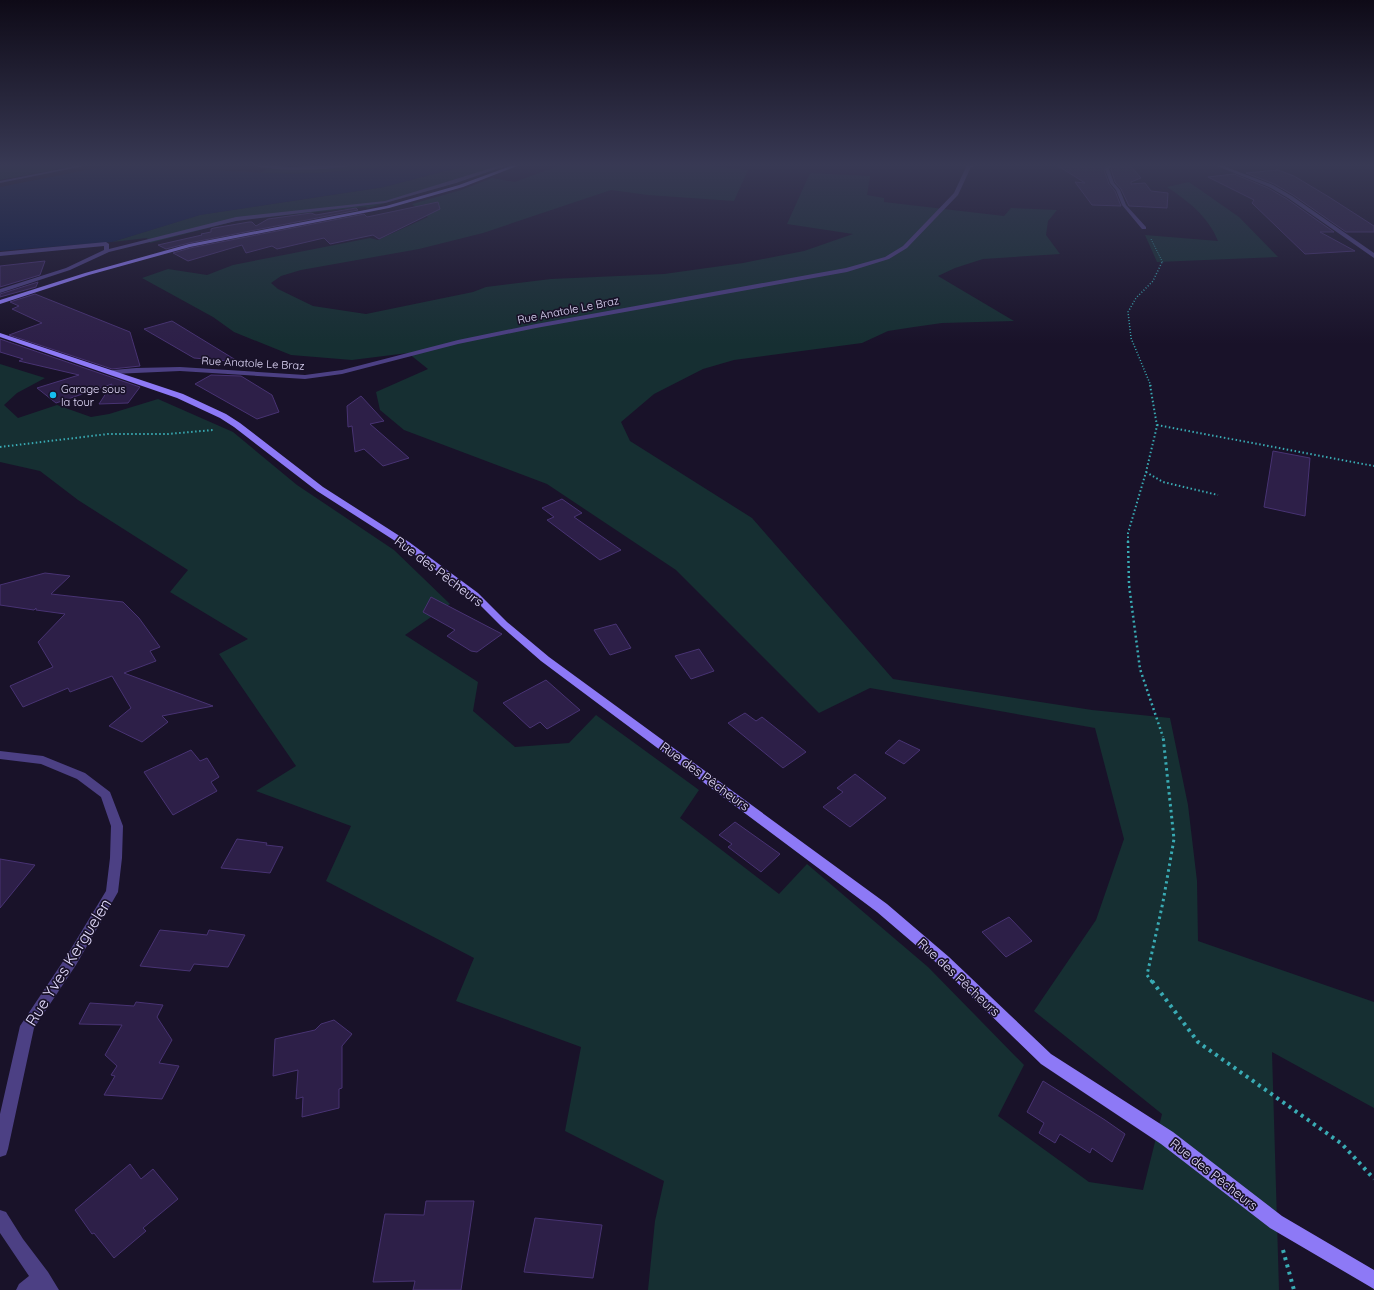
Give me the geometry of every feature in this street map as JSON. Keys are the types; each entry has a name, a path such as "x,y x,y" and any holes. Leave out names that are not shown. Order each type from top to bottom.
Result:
{"street":[{"path":"0,292 68,269 107,251 215,224"},
{"path":"0,302 87,274 183,248 301,224"},
{"name":"Rue Anatole Le Braz","path":"113,372 180,369 305,377 342,372 373,366 458,342 536,326 847,270 887,258 905,247 926,224"},
{"path":"1141,224 1144,228"},
{"path":"1329,224 1374,256"},
{"path":"0,254 106,244 107,251"},
{"name":"Rue des Pêcheurs","path":"0,335 113,372 180,396 223,416 237,425 320,489 406,544 475,595 504,624 545,659 882,908 944,961 1046,1059 1167,1138 1276,1222 1374,1280"},
{"name":"Rue Yves Kerguelen","path":"0,755 42,760 81,776 106,795 117,826 116,858 112,892 71,961 27,1026 0,1149"},
{"path":"0,1218 17,1245 46,1284 25,1290"}],"path":[{"path":"1144,228 1155,244 1163,263 1153,281 1136,298 1128,312 1131,338 1151,387 1157,426 1146,472 1128,532 1129,584 1140,669 1164,740 1174,840 1163,902 1147,975 1198,1042 1342,1144 1374,1180"},
{"path":"1157,426 1157,424 1374,466"},
{"path":"0,447 108,434 168,434 213,430 237,425"},
{"path":"1146,472 1163,482 1218,495"},
{"path":"1276,1222 1294,1290"}],"green space":[{"path":"169,224 223,224 150,243 147,238 112,242"},
{"path":"412,224 509,224 483,233 419,249 301,270 281,276 271,283 278,289 313,306 366,314 473,292 486,287 551,279 664,274 743,263 804,251 853,234 788,224 1048,224 1046,235 1060,254 983,259 955,268 938,276 1014,321 942,323 888,331 862,343 734,360 703,369 654,394 621,422 630,441 752,518 893,679 1092,710 1170,718 1188,805 1197,881 1198,941 1374,1002 1374,1108 1272,1052 1279,1290 648,1290 655,1221 664,1181 565,1131 581,1047 456,1001 474,958 326,881 351,826 256,791 296,766 219,654 248,639 170,592 188,570 78,500 40,471 0,462 0,364 45,378 17,393 4,405 18,418 57,405 91,417 109,414 158,399 233,432 297,485 394,550 450,604 405,635 478,682 473,711 515,747 569,743 596,715 699,790 680,818 779,894 807,864 928,967 1024,1065 998,1116 1089,1182 1143,1190 1162,1114 1034,1011 1096,920 1124,839 1095,728 870,688 819,713 676,570 547,484 404,430 380,410 376,392 428,369 408,353 352,360 291,355 234,332 213,317 142,278 168,269 207,275 233,265 370,238 378,240"},
{"path":"1209,224 1246,224 1278,257 1157,262 1145,235 1218,241"}],"water":[{"path":"0,224 170,224 112,242 0,251"}],"building":[{"path":"236,224 254,224 256,226 259,224 285,224 166,249 158,245 202,235 201,234 211,232 211,229 214,228"},
{"path":"312,224 409,224 379,239 373,235 330,244 324,238 277,249 272,246 246,253 242,245 188,261 173,253 190,248"},
{"path":"1274,224 1323,224 1334,232 1320,232 1355,251 1305,254"},
{"path":"1335,224 1371,224 1374,226 1374,232 1346,232"},
{"path":"45,261 40,275 0,287 0,266"},
{"path":"38,282 36,287 0,297 0,294"},
{"path":"35,294 130,332 140,366 112,369 9,335 42,323 12,309 19,306 10,302"},
{"path":"172,321 239,362 194,358 144,329"},
{"path":"0,339 140,387 128,403 99,404 112,384 56,403 37,388 79,375 19,361 23,359 0,352"},
{"path":"211,375 241,376 272,395 279,412 257,419 195,384"},
{"path":"361,396 384,421 370,424 409,458 383,466 364,449 355,452 352,426 348,427 347,406"},
{"path":"1273,451 1310,458 1305,516 1264,507"},
{"path":"562,499 582,513 574,517 621,550 600,560 547,520 554,517 542,508"},
{"path":"45,573 70,576 51,594 123,602 139,618 160,647 150,651 156,661 124,673 213,706 162,716 168,722 142,742 109,726 131,708 112,676 70,692 68,688 23,707 10,686 53,667 38,642 65,614 36,610 36,608 34,610 0,605 0,585"},
{"path":"431,597 502,634 477,652 471,651 447,636 455,630 423,612"},
{"path":"616,624 631,648 610,655 594,630"},
{"path":"699,649 714,671 691,679 675,656"},
{"path":"546,680 580,710 547,729 540,722 530,728 503,703"},
{"path":"745,713 756,721 762,717 806,752 783,768 728,723"},
{"path":"899,740 920,750 904,764 885,753"},
{"path":"191,750 200,761 207,758 219,777 211,782 217,791 173,815 144,772"},
{"path":"855,774 886,798 850,827 823,807 843,792 837,788"},
{"path":"735,822 780,854 761,872 728,847 732,844 719,835"},
{"path":"237,839 283,847 270,873 221,868"},
{"path":"0,859 35,865 0,908"},
{"path":"1009,917 1032,941 1006,957 982,932"},
{"path":"160,930 207,935 209,930 245,935 228,967 194,964 190,971 140,966"},
{"path":"136,1002 163,1005 157,1017 172,1040 159,1063 179,1066 162,1099 104,1095 115,1076 111,1075 117,1066 105,1055 122,1025 79,1024 90,1003 134,1006"},
{"path":"334,1020 352,1034 342,1046 342,1088 339,1089 339,1108 302,1117 303,1097 296,1099 298,1070 273,1076 275,1039 315,1030 321,1024"},
{"path":"1043,1081 1125,1134 1112,1162 1092,1148 1090,1153 1060,1134 1055,1143 1039,1133 1044,1123 1027,1112"},
{"path":"130,1164 141,1179 153,1169 178,1199 143,1228 146,1231 114,1258 94,1233 92,1234 75,1210"},
{"path":"426,1201 474,1201 461,1290 413,1290 415,1281 373,1282 385,1214 424,1215"},
{"path":"535,1218 602,1225 593,1278 524,1272"}],"place":[{"name":"Garage sous la tour","path":"53,395"}]}
